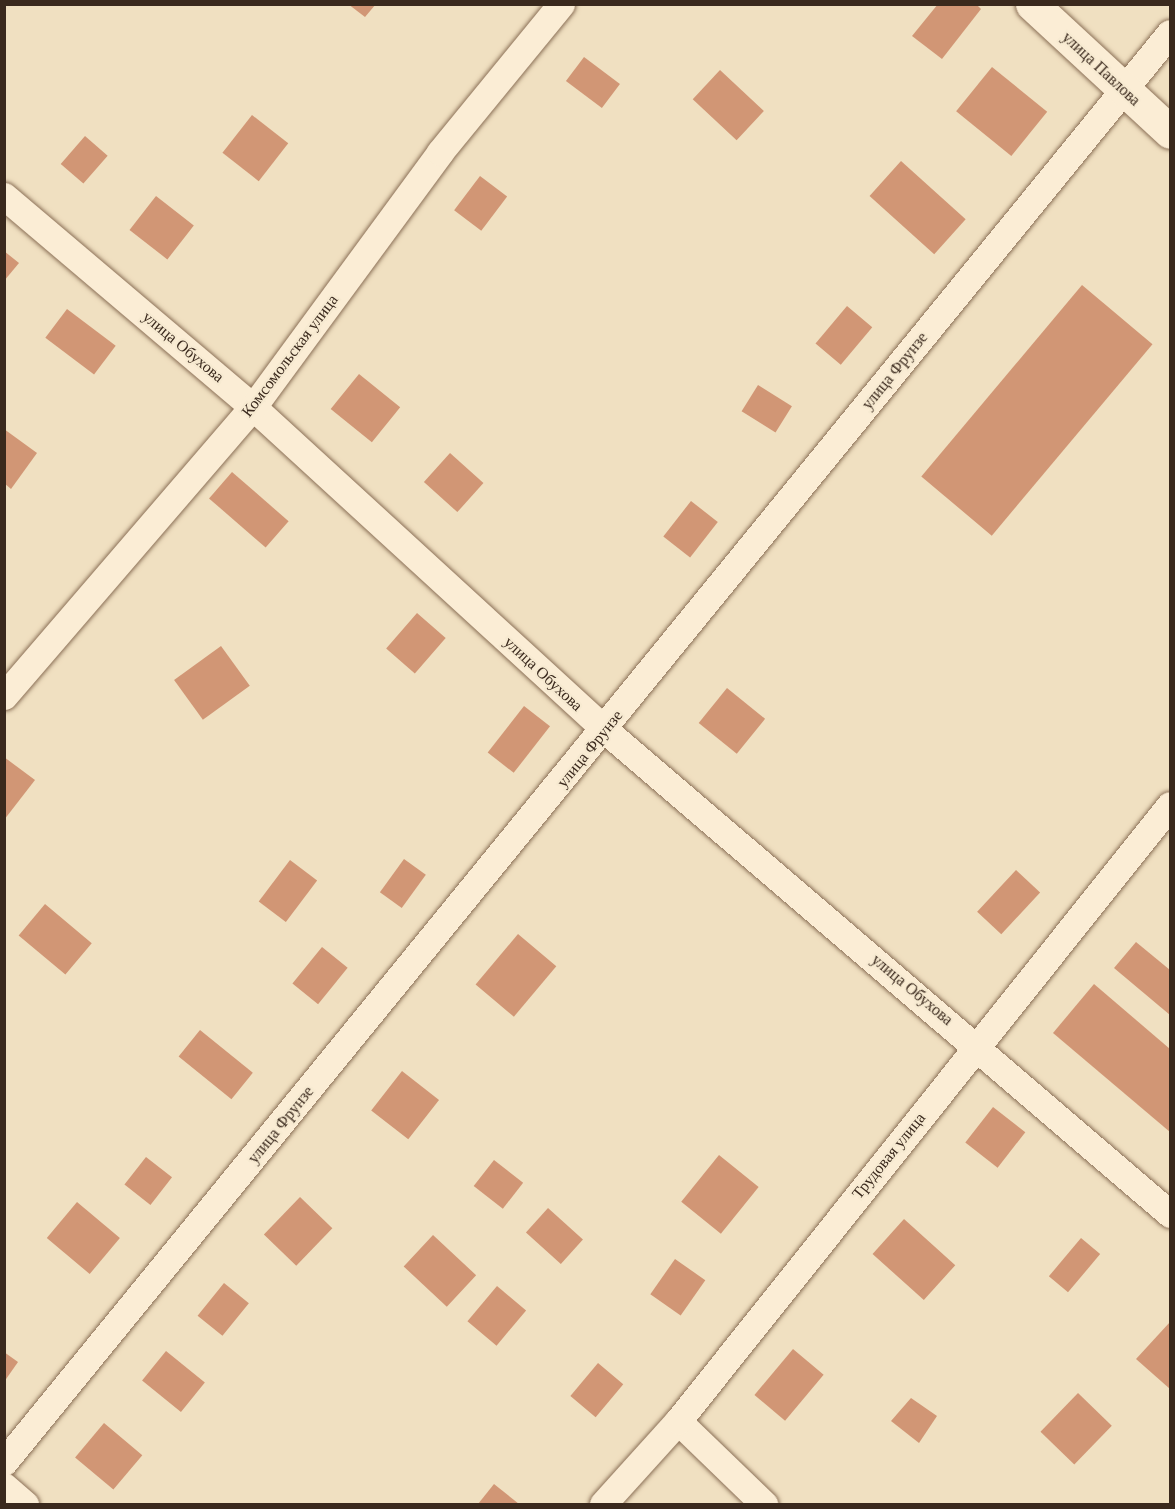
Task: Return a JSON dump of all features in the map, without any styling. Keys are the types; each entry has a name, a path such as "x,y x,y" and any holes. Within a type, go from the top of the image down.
{"street":[{"name":"Комсомольская улица","path":"4,696 253,407 440,152 561,4"},
{"name":"улица Павлова","path":"1032,4 1170,132"},
{"name":"улица Фрунзе","path":"4,1462 605,730 1122,88 1170,33"},
{"name":"улица Обухова","path":"4,196 253,407 605,730 978,1045 1170,1214"},
{"name":"Трудовая улица","path":"603,1504 678,1420 1170,805"},
{"path":"678,1420 764,1504"},
{"path":"4,1486 25,1504"}],"building":[{"path":"348,4 376,4 365,17"},
{"path":"938,4 976,4 981,9 942,59 912,36"},
{"path":"584,57 620,84 602,108 566,81"},
{"path":"992,67 1047,112 1011,156 956,111"},
{"path":"720,70 764,111 737,140 693,99"},
{"path":"252,115 288,143 259,181 222,153"},
{"path":"85,136 108,156 83,184 61,164"},
{"path":"901,161 966,219 934,254 870,196"},
{"path":"480,176 507,196 481,231 454,210"},
{"path":"156,196 194,226 167,259 130,230"},
{"path":"4,251 19,263 4,281"},
{"path":"1082,285 1152,344 992,536 921,477"},
{"path":"847,306 872,327 841,365 816,344"},
{"path":"67,309 116,346 94,374 45,338"},
{"path":"359,374 400,407 372,442 331,409"},
{"path":"758,385 792,406 775,432 742,411"},
{"path":"4,429 37,453 11,489 4,483"},
{"path":"450,453 483,483 457,512 424,482"},
{"path":"232,472 289,521 266,548 209,498"},
{"path":"691,501 718,522 690,557 663,536"},
{"path":"417,613 446,638 415,673 386,648"},
{"path":"221,646 250,686 203,720 174,680"},
{"path":"727,688 765,719 737,754 699,723"},
{"path":"524,706 550,726 514,773 488,752"},
{"path":"4,757 35,780 4,820"},
{"path":"404,859 426,875 402,908 380,892"},
{"path":"290,860 317,880 286,922 259,902"},
{"path":"1016,870 1040,893 1001,934 977,912"},
{"path":"45,904 92,943 65,975 19,935"},
{"path":"518,934 556,966 514,1017 476,985"},
{"path":"1136,942 1170,970 1170,1015 1114,968"},
{"path":"322,947 348,968 318,1004 292,984"},
{"path":"1094,984 1170,1049 1170,1132 1053,1033"},
{"path":"200,1030 253,1073 231,1099 179,1056"},
{"path":"402,1071 439,1100 408,1139 371,1110"},
{"path":"993,1107 1025,1132 998,1168 965,1142"},
{"path":"719,1155 759,1187 721,1234 681,1202"},
{"path":"146,1157 172,1177 150,1205 124,1185"},
{"path":"494,1160 523,1183 503,1209 474,1186"},
{"path":"300,1197 332,1228 296,1266 264,1234"},
{"path":"77,1202 120,1238 90,1274 47,1238"},
{"path":"548,1208 583,1239 561,1264 526,1233"},
{"path":"904,1219 955,1265 924,1300 873,1254"},
{"path":"433,1235 476,1275 447,1307 404,1266"},
{"path":"1081,1238 1100,1254 1068,1292 1049,1276"},
{"path":"675,1259 705,1280 681,1315 650,1294"},
{"path":"224,1283 249,1303 222,1336 198,1316"},
{"path":"497,1286 526,1310 497,1346 467,1321"},
{"path":"1170,1322 1170,1389 1136,1359"},
{"path":"793,1349 824,1375 785,1421 754,1395"},
{"path":"166,1351 205,1382 181,1412 142,1381"},
{"path":"4,1352 18,1362 4,1382"},
{"path":"598,1363 623,1384 596,1417 570,1396"},
{"path":"1078,1393 1112,1426 1074,1464 1040,1432"},
{"path":"911,1398 937,1416 919,1443 891,1421"},
{"path":"104,1423 142,1455 113,1490 75,1457"},
{"path":"494,1484 519,1504 478,1504"}]}
